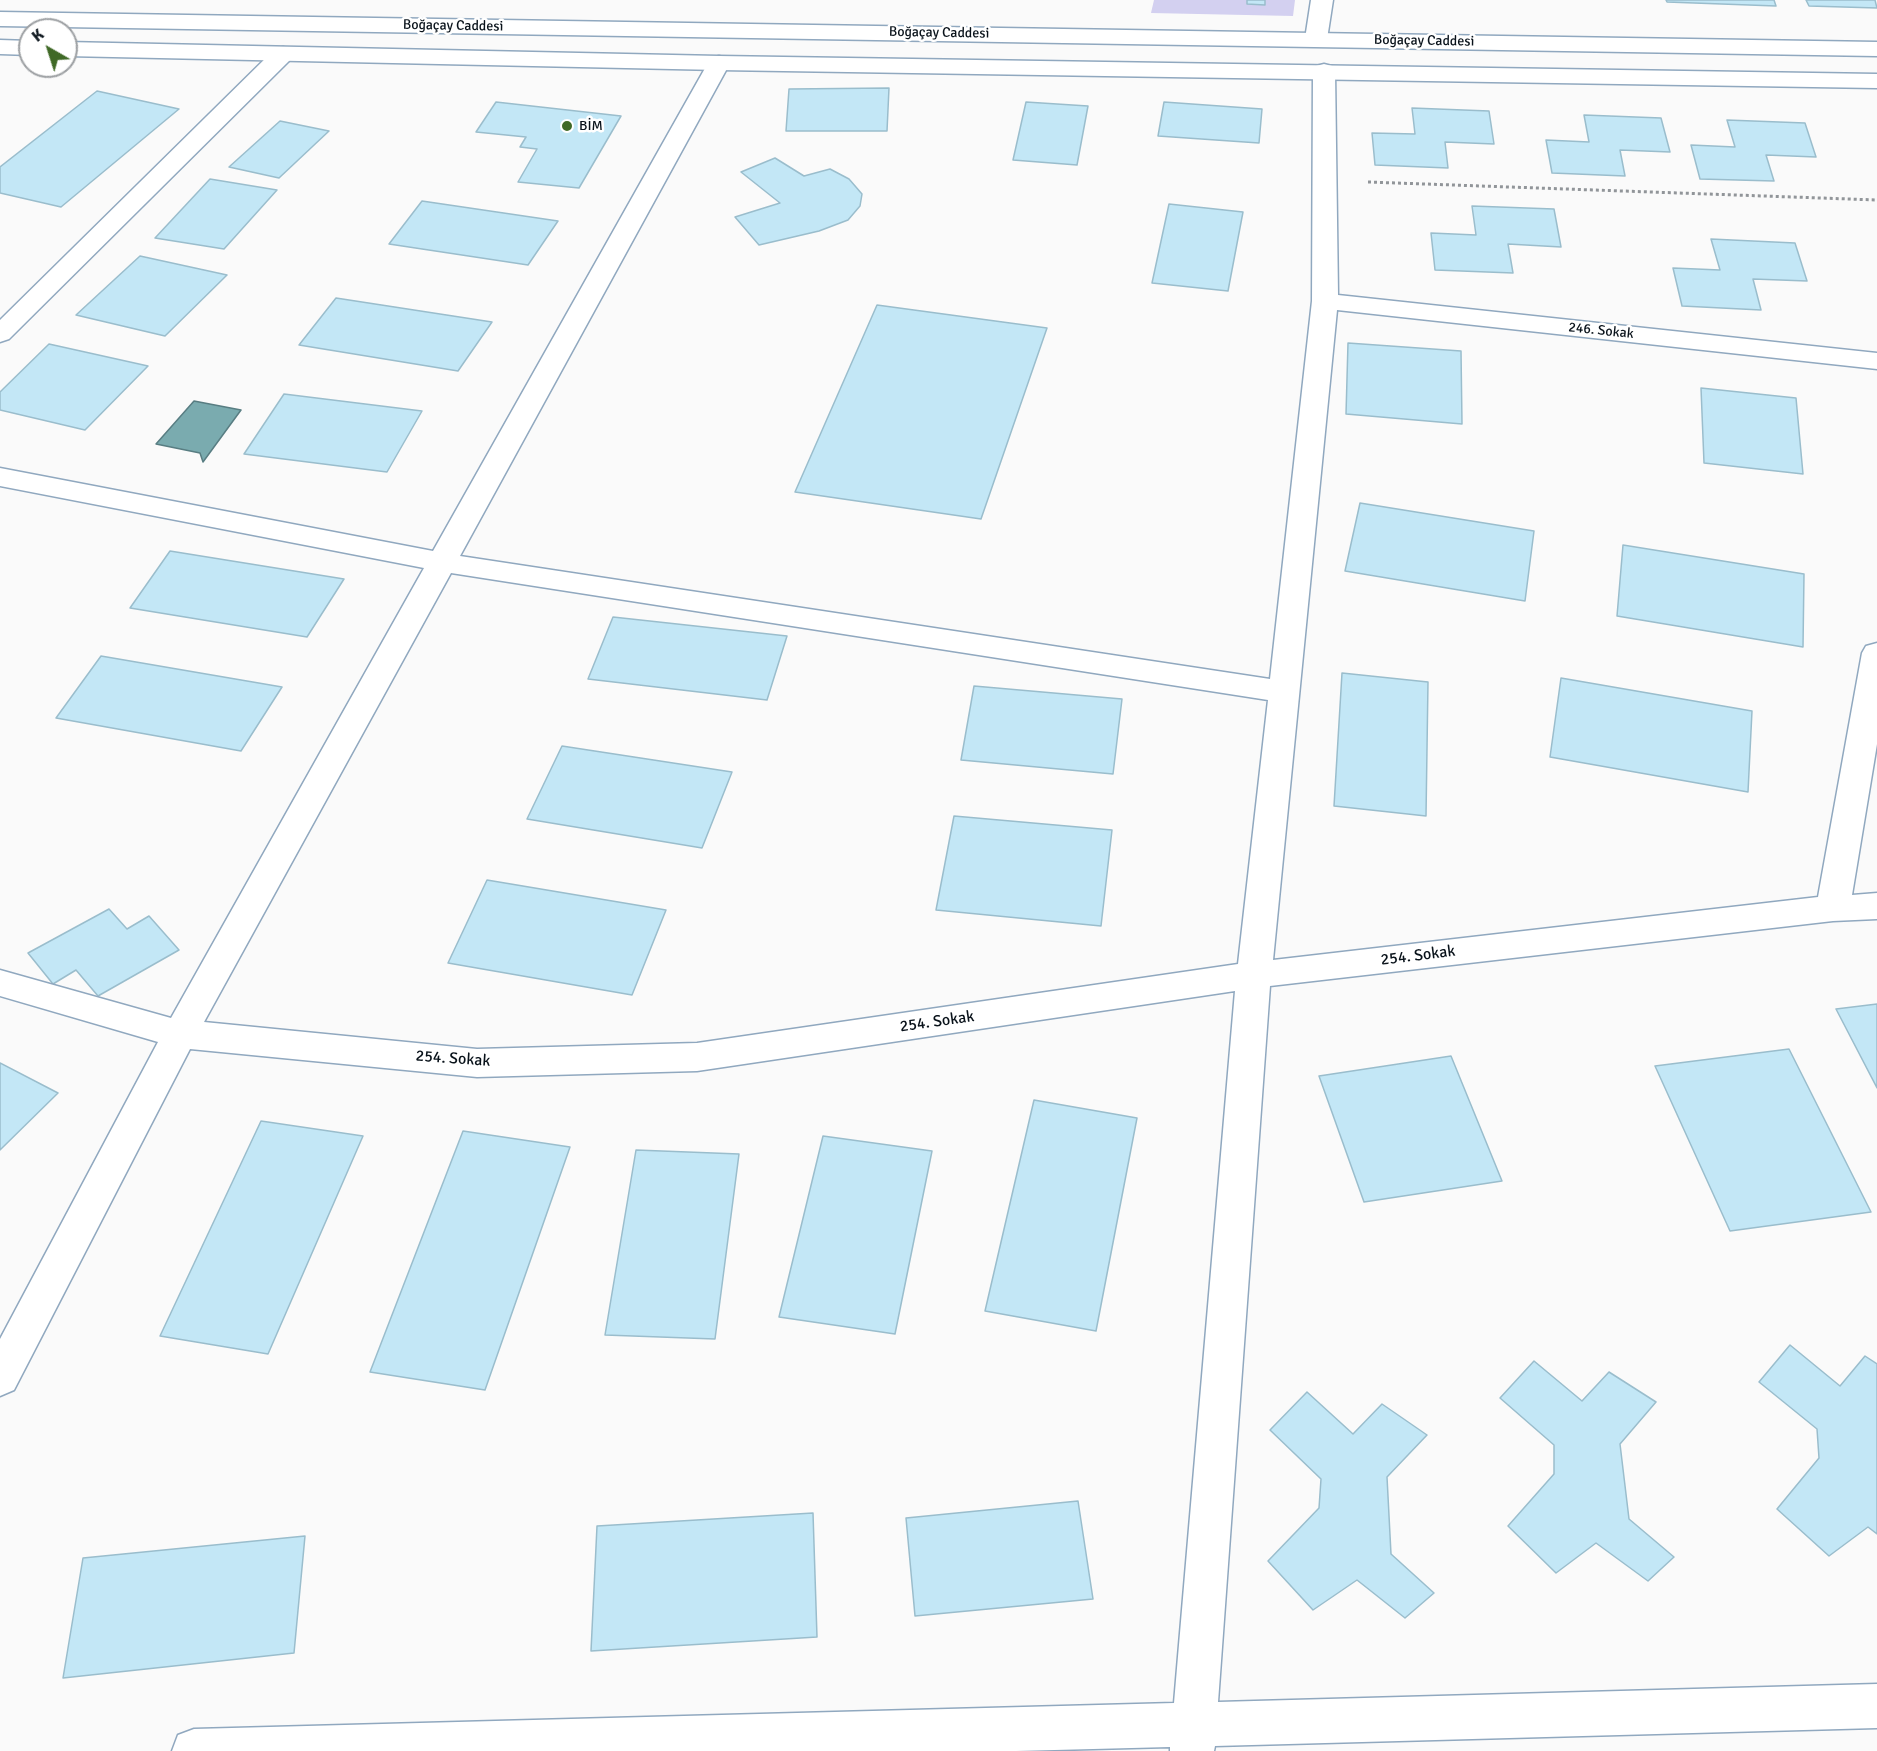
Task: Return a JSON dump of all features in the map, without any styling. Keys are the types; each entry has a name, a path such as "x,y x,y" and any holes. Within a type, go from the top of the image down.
{"street":[{"path":"1316,39 1322,0"},
{"name":"Boğaçay Caddesi","path":"0,19 1877,49"},
{"path":"0,47 18,48"},
{"name":"Boğaçay Caddesi","path":"78,49 719,63 1877,81"},
{"path":"0,334 283,54"},
{"path":"0,1378 180,1034 719,63"},
{"path":"1194,1738 1254,975 1325,301 1324,71"},
{"name":"246. Sokak","path":"1325,301 1877,361"},
{"path":"0,477 441,562 1283,692"},
{"path":"1833,908 1877,653"},
{"name":"254. Sokak","path":"0,983 180,1034 477,1063 697,1057 1254,975 1833,908 1877,906"},
{"path":"194,1751 1194,1738 1877,1706"}],"path":[{"path":"1325,181 1877,200"}],"shaded area":[{"path":"1154,0 1295,0 1293,16 1151,13"}],"water":[{"path":"194,401 241,410 203,462 200,453 156,444"}],"building":[{"path":"1247,0 1265,0 1265,5 1247,4"},
{"path":"1666,0 1774,0 1776,6 1667,2"},
{"path":"1806,0 1875,0 1877,8 1809,6"},
{"path":"889,88 887,131 786,131 789,89"},
{"path":"97,91 179,109 61,207 0,193 0,167"},
{"path":"496,102 621,116 579,188 518,182 537,149 520,147 526,137 476,132"},
{"path":"1026,102 1088,106 1077,165 1013,160"},
{"path":"1164,102 1262,109 1259,143 1158,136"},
{"path":"1412,108 1489,111 1494,144 1445,142 1448,168 1375,165 1372,133 1415,134"},
{"path":"1584,115 1661,118 1670,152 1620,150 1625,176 1552,173 1546,140 1589,142"},
{"path":"1727,120 1805,123 1816,157 1766,155 1774,181 1700,179 1691,145 1735,147"},
{"path":"280,121 329,131 279,178 229,167"},
{"path":"775,158 804,176 830,169 849,179 862,194 860,206 848,220 819,231 759,245 735,217 780,203 741,172"},
{"path":"210,179 277,190 224,249 155,238"},
{"path":"422,201 558,221 528,265 389,244"},
{"path":"1169,204 1243,212 1228,291 1152,283"},
{"path":"1472,206 1554,209 1561,247 1508,244 1513,273 1435,270 1431,233 1476,235"},
{"path":"1711,239 1795,243 1807,281 1753,279 1761,310 1682,306 1673,268 1720,270"},
{"path":"140,256 227,275 165,336 76,315"},
{"path":"336,298 492,322 458,371 299,345"},
{"path":"877,305 1047,328 981,519 795,492"},
{"path":"1348,343 1461,351 1462,424 1346,414"},
{"path":"49,344 148,366 85,430 0,410 0,392"},
{"path":"1701,388 1796,398 1803,474 1704,463"},
{"path":"284,394 422,411 387,472 244,454"},
{"path":"1360,503 1534,531 1525,601 1345,571"},
{"path":"1623,545 1804,574 1803,647 1617,616"},
{"path":"170,551 344,579 307,637 130,608"},
{"path":"613,617 787,636 767,700 588,679"},
{"path":"101,656 282,687 241,751 56,718"},
{"path":"1342,673 1428,682 1426,816 1334,806"},
{"path":"1561,678 1752,711 1748,792 1550,757"},
{"path":"974,686 1122,699 1113,774 961,760"},
{"path":"562,746 732,772 702,848 527,819"},
{"path":"954,816 1112,830 1101,926 936,910"},
{"path":"487,880 666,910 632,995 448,963"},
{"path":"109,909 127,929 149,916 179,950 98,996 76,970 53,984 28,953"},
{"path":"1877,1004 1877,1088 1836,1009"},
{"path":"1789,1049 1871,1212 1730,1231 1655,1066"},
{"path":"1451,1056 1502,1181 1364,1202 1319,1076"},
{"path":"0,1063 58,1093 0,1150"},
{"path":"1034,1100 1137,1118 1096,1331 985,1311"},
{"path":"261,1121 363,1136 268,1354 160,1336"},
{"path":"463,1131 570,1147 485,1390 370,1372"},
{"path":"823,1136 932,1151 895,1334 779,1317"},
{"path":"636,1150 739,1154 715,1339 605,1335"},
{"path":"1790,1345 1840,1386 1865,1356 1877,1364 1877,1534 1868,1527 1829,1556 1777,1509 1819,1458 1817,1429 1759,1382"},
{"path":"1534,1361 1582,1401 1609,1372 1656,1402 1620,1444 1629,1519 1674,1557 1648,1581 1596,1543 1556,1573 1508,1526 1554,1474 1554,1445 1500,1398"},
{"path":"1307,1392 1353,1434 1382,1404 1427,1435 1387,1477 1391,1554 1434,1593 1405,1618 1357,1580 1313,1610 1268,1561 1319,1508 1321,1479 1270,1430"},
{"path":"1078,1501 1093,1599 915,1616 906,1518"},
{"path":"813,1513 817,1637 591,1651 597,1526"},
{"path":"305,1536 294,1653 63,1678 83,1558"}],"place":[{"name":"BİM","path":"567,126"}]}
